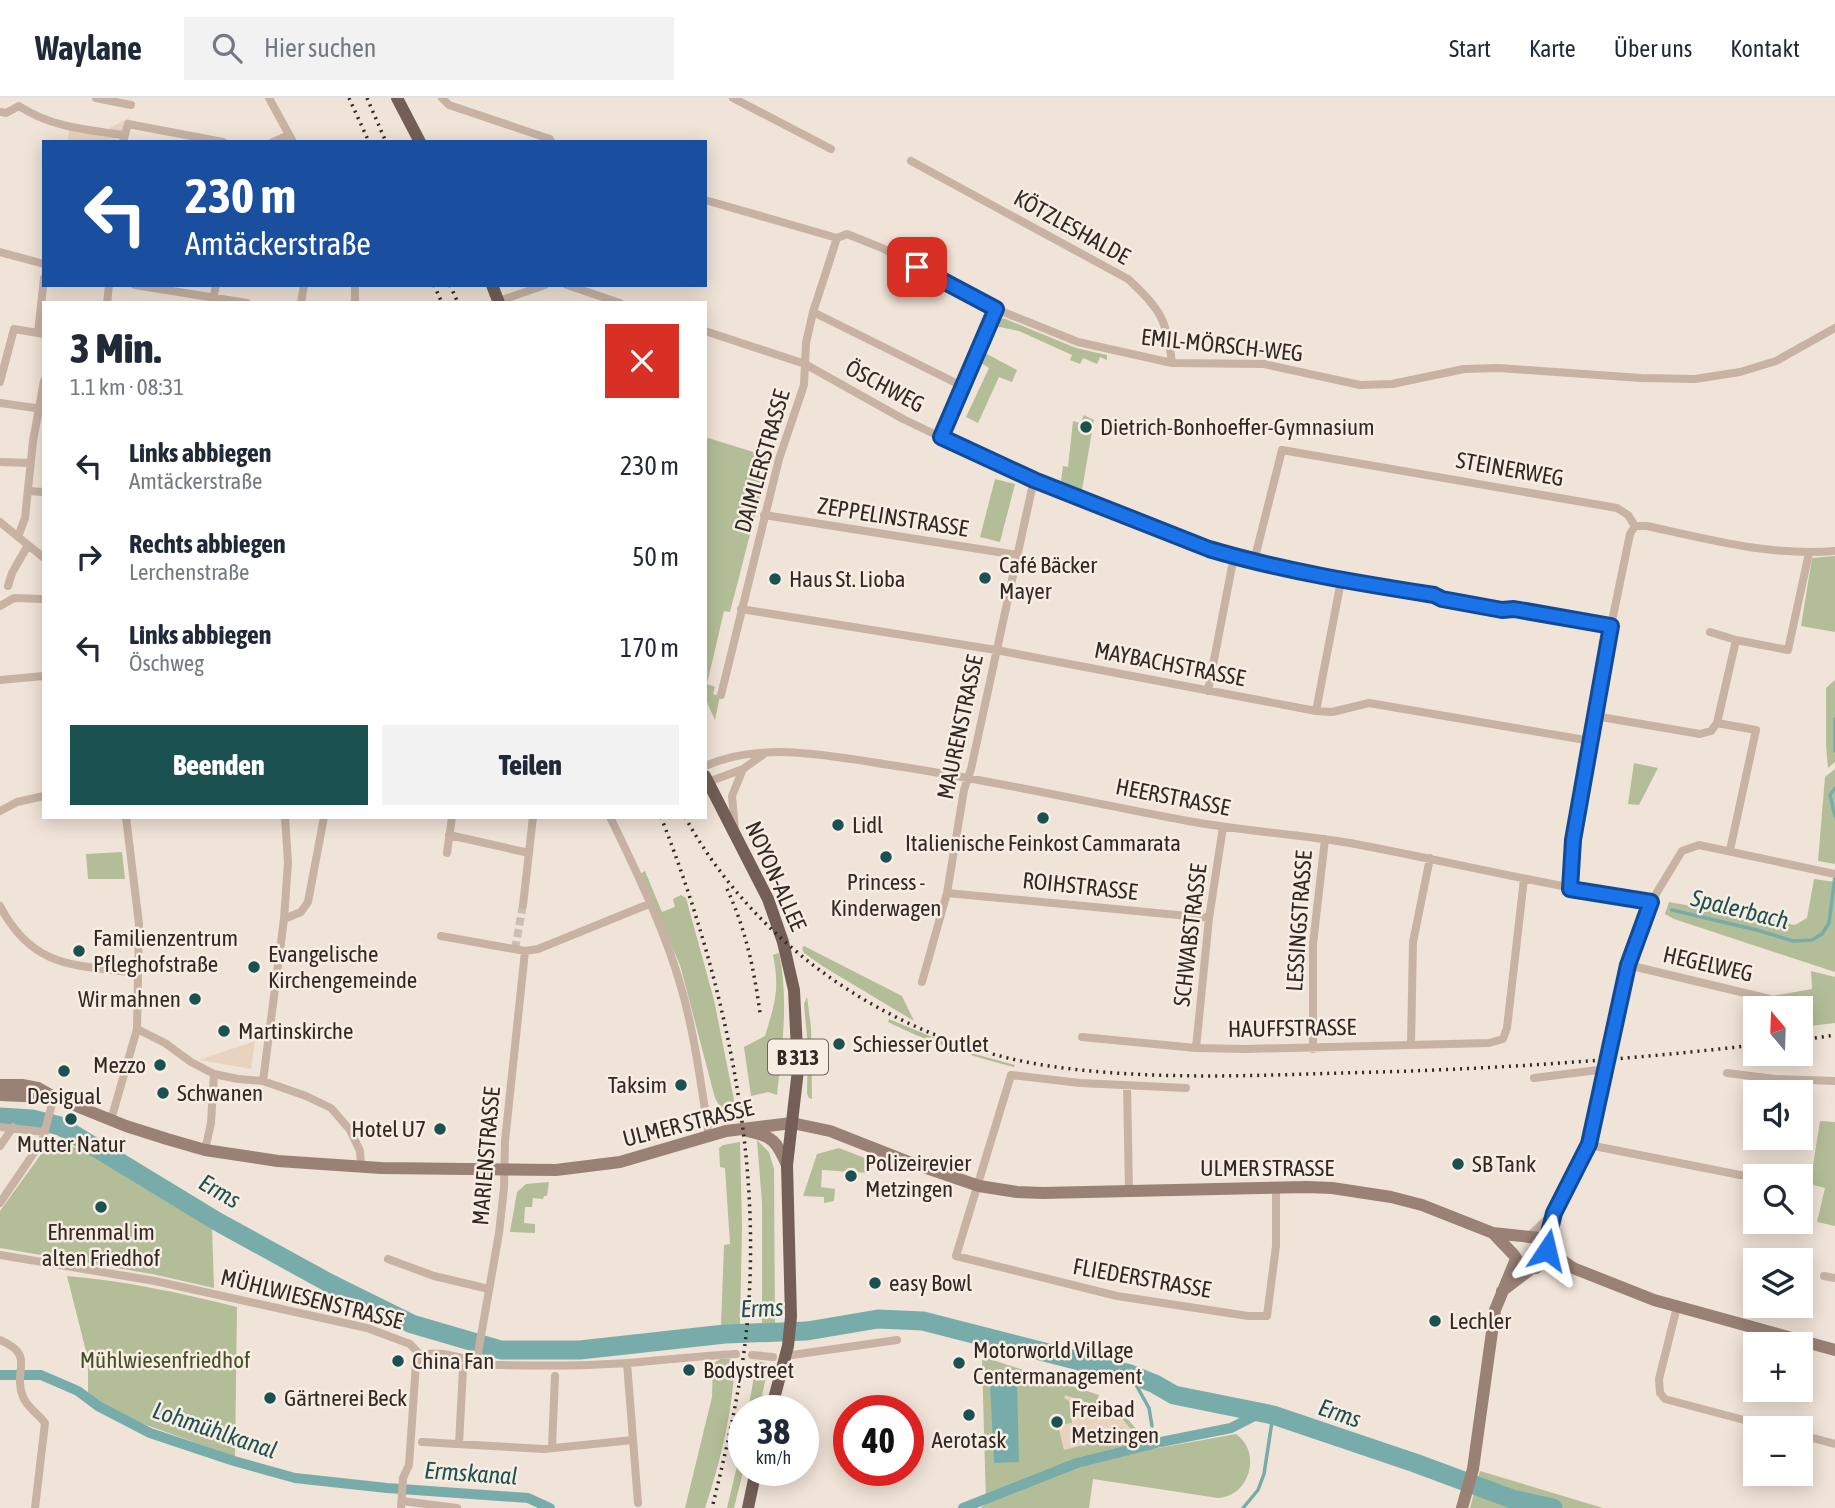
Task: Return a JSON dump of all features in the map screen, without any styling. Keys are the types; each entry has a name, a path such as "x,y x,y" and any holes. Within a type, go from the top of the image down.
{"main road":[{"path":"397,98 419,140"},
{"name":"NOYON-ALLEE","path":"707,779 768,899 783,942 794,990 798,1070 792,1124"},
{"name":"B 313","path":"774,1395 791,1317 788,1165 792,1124"},
{"path":"748,1508 753,1486"}],"street":[{"path":"96,98 131,105"},
{"path":"270,98 291,138"},
{"path":"442,98 449,105 550,140"},
{"path":"733,98 831,149"},
{"path":"0,112 6,113 20,102 33,118 124,139 128,124 214,140"},
{"name":"KÖTZLESHALDE","path":"911,161 1128,279 1150,299 1161,315 1169,335 1172,363"},
{"name":"EMIL-MÖRSCH-WEG","path":"707,201 837,237 847,234 882,248 996,309 1078,342 1172,363 1264,364 1360,385 1392,384 1464,369 1499,368 1695,379 1740,372 1776,361 1835,327"},
{"name":"DAIMLERSTRASSE","path":"721,695 764,515 779,459 804,385 806,343 813,312 837,237"},
{"path":"0,252 42,263"},
{"path":"145,287 213,300"},
{"path":"502,301 540,287"},
{"path":"573,287 615,301"},
{"path":"941,437 996,309"},
{"path":"813,312 964,387"},
{"path":"0,382 14,329 41,333 42,315"},
{"name":"ÖSCHWEG","path":"707,332 805,364 903,419 1034,480 1198,545 1341,581 1434,595 1442,599 1502,610 1514,609 1611,626"},
{"path":"0,403 41,409 33,442 25,518 18,537"},
{"path":"33,442 42,443"},
{"name":"STEINERWEG","path":"1254,561 1282,450 1617,508 1629,516 1635,526 1647,526 1763,551 1835,551"},
{"path":"0,462 30,463"},
{"name":"MAURENSTRASSE","path":"922,982 947,892 968,777 1034,480"},
{"path":"28,491 42,492"},
{"name":"ZEPPELINSTRASSE","path":"764,515 1017,555"},
{"path":"0,522 42,556"},
{"path":"1570,889 1573,840 1611,626 1630,534 1635,526"},
{"path":"14,598 4,585 28,545"},
{"path":"1710,632 1735,640 1788,650 1810,553"},
{"path":"1208,691 1234,556"},
{"path":"1315,711 1341,581"},
{"path":"0,606 14,598 42,599"},
{"name":"MAYBACHSTRASSE","path":"741,609 996,650 1315,711 1332,712 1368,704 1591,741"},
{"path":"1595,716 1700,734 1711,731 1717,723 1735,640"},
{"path":"0,680 42,676"},
{"path":"1717,723 1756,730 1730,850"},
{"path":"707,779 743,769 767,752"},
{"name":"HEERSTRASSE","path":"707,765 743,754 767,752 823,755 968,777 1223,827 1325,839 1430,858 1570,889 1651,902"},
{"path":"735,835 732,796 743,769"},
{"path":"0,811 17,802 42,796"},
{"path":"111,1120 137,1029 139,924 126,819"},
{"path":"263,1081 284,919 288,863 285,819"},
{"path":"284,919 301,912 308,902 324,819"},
{"path":"447,853 452,819"},
{"path":"523,905 533,819"},
{"path":"611,819 649,904 682,989 696,1052 709,1136"},
{"name":"SCHWABSTRASSE","path":"1196,1048 1209,918 1223,827"},
{"path":"449,835 529,853"},
{"name":"LESSINGSTRASSE","path":"1313,1049 1313,944 1325,839"},
{"path":"1502,1291 1546,1259 1554,1213 1589,1144 1628,965 1651,902 1682,850 1699,845 1832,874"},
{"path":"1411,1045 1413,942 1430,858"},
{"name":"HAUFFSTRASSE","path":"1082,1037 1196,1048 1313,1049 1489,1043 1503,1039 1507,1028 1524,879"},
{"name":"ROIHSTRASSE","path":"947,892 1209,918"},
{"path":"441,936 525,951 553,945 649,904"},
{"path":"0,906 9,925 22,940 45,957 90,967 138,973"},
{"name":"MARIENSTRASSE","path":"459,1444 463,1369 474,1356 482,1338 502,1210 505,1141 525,951"},
{"name":"HEGELWEG","path":"1628,965 1757,996"},
{"path":"137,1029 214,1074 239,1080 263,1081 331,1108 350,1130 360,1151 361,1167"},
{"path":"1534,1078 1605,1069"},
{"path":"1727,1073 1775,1079 1835,1081"},
{"path":"205,1150 211,1123 214,1074"},
{"path":"979,1186 1011,1075 1127,1086 1186,1088"},
{"name":"ULMER STRASSE","path":"0,1085 38,1088 54,1097 154,1136 205,1150 278,1161 361,1167 556,1170 608,1164 737,1129 792,1124 830,1131 979,1186 1025,1193 1276,1186 1332,1188 1391,1197 1432,1209 1493,1233 1539,1238 1573,1268"},
{"path":"1127,1086 1129,1191"},
{"name":"ULMER STRASSE","path":"0,1095 54,1097"},
{"path":"0,1203 37,1150 45,1132 54,1097"},
{"path":"0,1127 45,1132"},
{"path":"0,1146 13,1127"},
{"path":"737,1129 771,1138 788,1165"},
{"path":"1589,1144 1743,1175"},
{"name":"FLIEDERSTRASSE","path":"979,1186 956,1256 1117,1296 1248,1316 1267,1316 1276,1246 1276,1186"},
{"path":"1463,1505 1473,1469 1495,1310 1515,1257 1516,1245 1554,1213"},
{"name":"ULMER STRASSE","path":"1493,1233 1522,1267 1536,1268"},
{"name":"MÜHLWIESENSTRASSE","path":"0,1255 155,1281 367,1328 410,1344 421,1356 474,1356 491,1365 551,1366 736,1354"},
{"path":"388,1259 453,1282 489,1289"},
{"path":"1536,1268 1573,1268 1654,1300 1835,1350"},
{"path":"1824,1276 1835,1278"},
{"path":"1677,1307 1659,1378 1660,1393 1665,1399 1743,1420"},
{"path":"0,1340 14,1346 20,1353 22,1393 26,1403 45,1423 35,1508"},
{"path":"752,1355 897,1340"},
{"path":"421,1356 415,1370 409,1465 402,1498 457,1508"},
{"path":"627,1363 638,1503"},
{"path":"552,1448 555,1376"},
{"path":"1813,1438 1835,1444"},
{"path":"422,1442 552,1448 633,1440"}],"green space":[{"path":"1003,318 1076,348 1107,355 1107,360 1100,357 1097,364 1083,358 1080,364 1070,360 1072,355 1019,331 995,326"},
{"path":"985,353 1017,370 1012,382 999,377 978,423 966,417 989,368 981,363"},
{"path":"1084,415 1094,420 1082,490 1061,481 1063,466 1068,467 1073,421 1080,423"},
{"path":"707,439 770,457 730,612 724,611 707,684"},
{"path":"995,479 1015,484 1000,542 980,537"},
{"path":"1835,556 1835,632 1801,626 1812,558"},
{"path":"1835,680 1835,762 1828,768 1826,688"},
{"path":"707,684 715,687 713,694 720,696 715,720 707,702"},
{"path":"1634,763 1658,768 1639,805 1628,804"},
{"path":"1835,769 1835,864 1818,861 1825,777"},
{"path":"122,852 125,879 88,879 86,854"},
{"path":"645,871 662,912 675,907 673,899 681,895 686,898 714,1000 737,1115 724,1110 715,1098 680,965 640,874"},
{"path":"1814,879 1835,882 1835,972 1665,914 1669,902 1795,925 1807,918"},
{"path":"804,946 902,996 914,1021 824,967 804,953"},
{"path":"779,953 784,1006 777,1095 768,1092 751,1096 744,1047 765,1036 775,996 773,955"},
{"path":"1811,971 1835,977 1835,1023 1813,1026 1813,996 1772,996 1812,989"},
{"path":"807,997 811,1027 812,1099 807,1094 808,1047 804,1004"},
{"path":"889,1019 971,1053 1015,1065 1014,1067 998,1063 950,1048 888,1022"},
{"path":"1820,1121 1835,1122 1835,1226 1817,1222 1825,1188 1813,1185 1813,1165"},
{"path":"757,1140 769,1152 774,1169 775,1323 762,1323 762,1203"},
{"path":"740,1142 740,1324 721,1325 724,1245 730,1244 725,1168 720,1167 719,1148"},
{"name":"Mühlwiesenfriedhof","path":"59,1144 91,1154 212,1227 214,1288 152,1274 0,1248 0,1211 44,1150"},
{"path":"839,1148 875,1162 869,1173 822,1170 821,1187 835,1189 834,1201 824,1203 824,1197 803,1196 817,1154"},
{"path":"549,1182 547,1196 543,1199 533,1198 532,1207 525,1207 524,1223 535,1224 535,1233 510,1232 517,1192 526,1184"},
{"name":"Mühlwiesenfriedhof","path":"67,1276 153,1288 237,1307 235,1457 124,1417 88,1396 88,1359"},
{"name":"Freibad Metzingen","path":"987,1358 1099,1395 1097,1401 1121,1411 1153,1449 1236,1434 1249,1451 1249,1472 1245,1482 1238,1490 1218,1498 1093,1479 1089,1508 980,1508 986,1504 982,1360"},
{"path":"720,1359 735,1359 732,1395 728,1395 728,1421 705,1508 685,1508 712,1397 713,1364"},
{"path":"754,1360 767,1364 768,1367 762,1395 751,1395 756,1366"},
{"path":"1480,1471 1603,1508 1470,1508"},
{"path":"732,1486 740,1486 734,1508 727,1508"}],"shaded area":[{"path":"129,118 123,140 118,137 116,140 67,140 70,127 102,132"},
{"path":"255,1041 251,1069 199,1060"},
{"path":"1065,1395 1095,1405 1097,1401 1101,1402 1099,1410 1120,1416 1138,1438 1134,1442 1122,1427 1110,1438 1064,1450 1058,1425 1072,1423 1069,1401 1064,1398"}],"water":[{"path":"1017,1382 1019,1462 994,1463 990,1383"}],"waterway":[{"name":"Spalerbach","path":"1835,719 1835,751"},
{"name":"Spalerbach","path":"1835,788 1830,795 1835,816"},
{"name":"Spalerbach","path":"1672,910 1793,941 1812,940 1822,934 1829,923 1835,876"},
{"name":"Erms","path":"0,1117 32,1119 60,1126 218,1222 329,1283 412,1324 501,1350 580,1350 725,1334 807,1331 878,1319 923,1321 1130,1374 1174,1395 1273,1415 1512,1499 1553,1508"},
{"path":"1130,1374 1149,1408 1152,1426"},
{"name":"Lohmühlkanal","path":"0,1375 41,1375 78,1391 98,1406 150,1433 295,1478 528,1498 550,1508"},
{"name":"Ermskanal","path":"963,1508 1077,1463 1231,1428 1260,1413"},
{"path":"1243,1508 1258,1490 1264,1474 1273,1415"}],"tunnel":[{"path":"515,949 523,905"}],"railway":[{"path":"349,98 368,140"},
{"path":"367,98 385,140"},
{"path":"435,287 441,301"},
{"path":"451,287 457,301"},
{"path":"662,819 701,933 717,993 731,1054 748,1176 751,1238 747,1326 735,1405 712,1508"},
{"path":"686,819 716,865 752,909 793,949 838,983 887,1012 939,1036 993,1054 1049,1066 1085,1070 1231,1076 1497,1067 1743,1046"},
{"path":"727,889 748,950 760,1013"},
{"path":"1813,1038 1835,1035"}],"place":[{"name":"Dietrich-Bonhoeffer-Gymnasium","path":"1086,427"},
{"name":"Café Bäcker Mayer","path":"985,578"},
{"name":"Haus St. Lioba","path":"775,579"},
{"name":"Italienische Feinkost Cammarata","path":"1043,818"},
{"name":"Lidl","path":"838,825"},
{"name":"Princess - Kinderwagen","path":"886,857"},
{"name":"Familienzentrum Pfleghofstraße","path":"79,951"},
{"name":"Evangelische Kirchengemeinde","path":"254,967"},
{"name":"Wir mahnen","path":"195,999"},
{"name":"Martinskirche","path":"224,1031"},
{"name":"Schiesser Outlet","path":"839,1044"},
{"name":"Mezzo","path":"160,1065"},
{"name":"Desigual","path":"64,1071"},
{"name":"Taksim","path":"681,1085"},
{"name":"Schwanen","path":"163,1093"},
{"name":"Mutter Natur","path":"71,1119"},
{"name":"Hotel U7","path":"440,1129"},
{"name":"SB Tank","path":"1458,1164"},
{"name":"Polizeirevier Metzingen","path":"851,1176"},
{"name":"Ehrenmal im alten Friedhof","path":"101,1207"},
{"name":"easy Bowl","path":"875,1283"},
{"name":"Lechler","path":"1435,1321"},
{"name":"China Fan","path":"398,1361"},
{"name":"Motorworld Village Centermanagement","path":"959,1363"},
{"name":"Bodystreet","path":"689,1370"},
{"name":"Gärtnerei Beck","path":"270,1398"},
{"name":"Aerotask","path":"969,1415"},
{"name":"Freibad Metzingen","path":"1057,1422"}],"route":[{"path":"917,267 996,309 941,437 1034,480 1209,549 1341,581 1434,595 1442,599 1502,610 1514,609 1611,626 1573,840 1570,889 1651,902 1628,965 1589,1144 1554,1213 1547,1250"}]}
